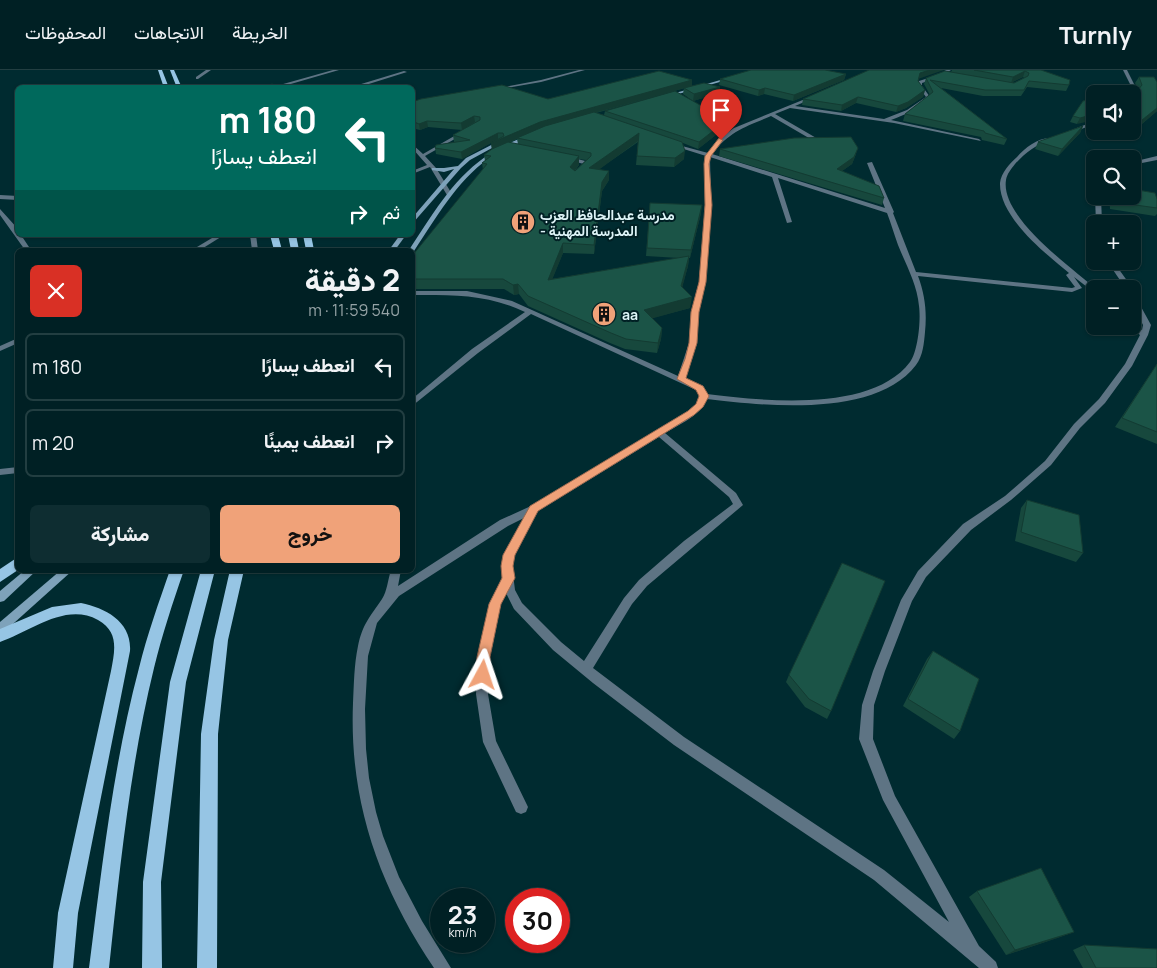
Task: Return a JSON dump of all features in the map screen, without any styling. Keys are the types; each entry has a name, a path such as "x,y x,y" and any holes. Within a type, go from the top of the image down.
{"main road":[{"path":"160,70 166,85"},
{"path":"172,70 179,85"},
{"path":"744,70 658,96 676,94 759,70"},
{"path":"415,219 459,167 481,151 528,131"},
{"path":"413,248 463,176 478,163 506,147 534,135"},
{"path":"432,167 450,169 459,167"},
{"path":"421,212 437,213"},
{"path":"393,248 402,237"},
{"path":"0,577 15,564"},
{"path":"0,598 29,573"},
{"path":"0,629 65,573"},
{"path":"99,968 116,825 143,676 176,573"},
{"path":"152,968 152,882 178,682 207,573"},
{"path":"207,968 209,743 212,708 226,613 236,573"},
{"path":"0,636 36,618 61,610 86,610 103,615 114,624 122,640 120,671 68,913 63,968"}],"street":[{"path":"197,78 209,70"},
{"path":"281,85 337,70"},
{"path":"469,70 492,70"},
{"path":"486,90 541,81 583,70"},
{"path":"1125,70 1132,85"},
{"path":"883,120 892,119 924,102 928,97 920,86 920,82 945,71 953,75"},
{"path":"360,85 405,72"},
{"path":"676,94 682,98"},
{"path":"681,379 693,343 695,312 702,282 708,205 706,164 708,156 721,140 741,127 820,94"},
{"path":"791,106 883,120 979,140"},
{"path":"771,114 816,140"},
{"path":"734,124 741,127"},
{"path":"1064,133 1086,125"},
{"path":"422,156 470,130"},
{"path":"1055,136 1033,146 1008,168 1003,184 1005,197 1016,218 1039,244 1086,283"},
{"path":"663,140 708,156 891,212"},
{"path":"506,147 516,149"},
{"path":"415,148 432,167 449,194"},
{"path":"563,158 587,162 575,176"},
{"path":"1141,162 1157,158"},
{"path":"415,293 467,293 510,302 681,379 699,388 704,396 738,401 823,401 850,398 890,386 914,363 920,349 922,309 914,274 870,163"},
{"path":"415,172 432,167"},
{"path":"774,175 788,222"},
{"path":"0,197 15,198"},
{"path":"0,211 15,230"},
{"path":"20,237 27,248"},
{"path":"199,248 218,237"},
{"path":"914,274 1072,290 1079,288 1062,269 1060,261"},
{"path":"415,401 475,351 530,312"},
{"path":"975,953 890,800 866,739 868,705 879,671 907,600 922,574 967,527 1008,498 1048,463 1077,426 1102,401 1129,364 1144,336 1146,325 1141,314"},
{"path":"1141,333 1144,336"},
{"path":"0,350 15,342"},
{"path":"443,968 423,939 392,876 377,836 364,788 359,735 360,682 370,625 395,593 504,523 534,508 691,413 700,405 704,396"},
{"path":"586,669 628,601 643,583 688,544 738,505 733,495 659,432"},
{"path":"0,472 15,470"},
{"path":"534,508 509,555 507,566 510,590 518,606 557,646 679,741 879,875 975,953 990,968"},
{"path":"389,600 395,573"},
{"path":"508,578 495,604 484,657 482,694 490,742 522,807"}],"building":[{"path":"751,70 825,70 846,74 794,95 765,88 759,90 720,79"},
{"path":"869,70 930,70 920,73 918,81 925,90 908,102 898,106 858,97 842,105 803,99"},
{"path":"974,70 1041,70 1070,80 1069,85 1029,81 1024,90 985,90 930,80 1007,139 985,133 984,131 905,114 933,92 926,78 945,71 1014,83 1028,76 1029,73 1025,71 1013,77"},
{"path":"659,71 692,80 540,122 491,143 504,136 503,133 498,133 461,152 435,148 436,145 470,140 453,135 480,120 480,117 474,116 461,123 427,121 419,124 415,122 415,101 421,99 502,85 548,99"},
{"path":"1139,77 1154,77 1157,82 1157,108 1141,121 1141,86"},
{"path":"704,83 720,87 694,94 684,88"},
{"path":"675,91 727,120 699,142 605,111"},
{"path":"1086,100 1086,116 1080,118 1073,116 1083,101"},
{"path":"594,112 682,142 685,151 675,158 637,156 639,133 589,168 609,171 602,182 594,245 563,243 548,280 689,256 681,286 692,297 644,310 662,328 658,343 626,339 611,333 528,296 518,284 513,285 503,279 415,279 415,252 487,164 482,163 491,156 484,155 492,149 508,142 579,156 570,167 575,171 591,156 591,153 517,138 545,126"},
{"path":"1083,126 1062,149 1038,142 1040,141"},
{"path":"851,137 858,148 854,157 837,169 879,186 884,198 720,149 794,138"},
{"path":"1141,191 1155,193 1157,208 1136,205 1141,205"},
{"path":"650,203 702,205 691,250 647,248"},
{"path":"1157,364 1157,432 1122,418"},
{"path":"1027,500 1079,515 1083,553 1021,532"},
{"path":"842,563 885,581 831,711 809,699 789,675"},
{"path":"933,651 979,679 960,731 908,699"},
{"path":"1041,868 1074,932 1015,950 977,891"},
{"path":"1084,945 1157,949 1157,968 1096,968"}],"place":[{"name":"مدرسة عبدالحافظ العزب - المدرسة المهنية","path":"523,222"},
{"name":"aa","path":"604,314"}],"route":[{"path":"483,675 484,657 495,604 508,578 507,566 509,555 534,508 691,413 700,405 704,396 699,388 681,379 693,343 695,312 702,282 708,205 706,164 708,156 721,140"}]}
